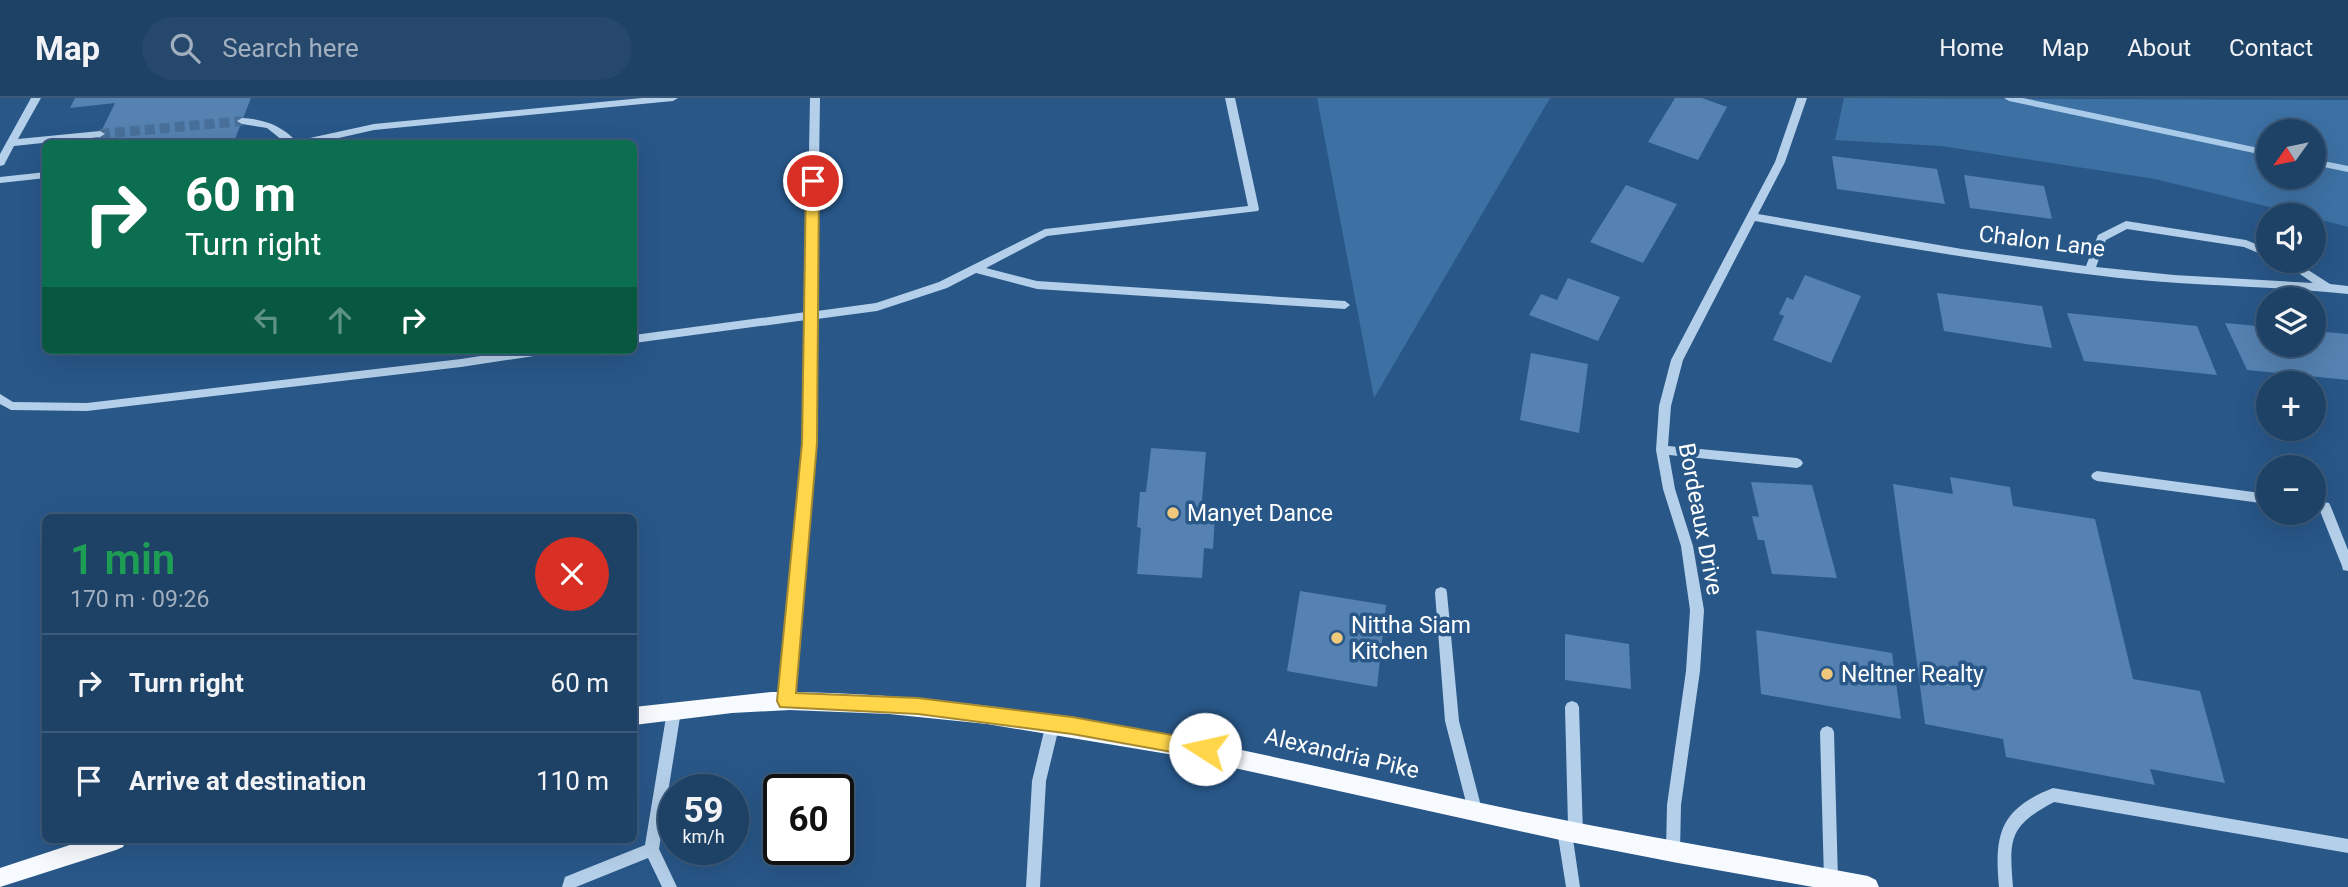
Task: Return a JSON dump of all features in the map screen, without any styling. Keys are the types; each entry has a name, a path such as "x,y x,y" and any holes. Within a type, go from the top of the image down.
{"main road":[{"name":"Alexandria Pike","path":"637,716 786,701 918,706 1053,723 1205,749 1570,832 1823,881 1868,887"},
{"path":"0,878 107,843"}],"street":[{"path":"0,163 36,98"},
{"path":"786,701 809,443 815,98"},
{"path":"637,339 810,318 877,307 941,286 1045,233 1254,209 1230,98"},
{"name":"Bordeaux Drive","path":"1673,851 1674,805 1693,671 1697,610 1686,546 1669,489 1662,450 1665,406 1677,360 1780,162 1802,98"},
{"path":"242,121 261,122 282,130 291,140"},
{"path":"11,143 100,134"},
{"path":"0,180 42,175"},
{"name":"Chalon Lane","path":"1752,217 1916,246 2090,269 2172,279 2348,290"},
{"path":"2090,269 2102,238 2126,225 2246,244 2256,248"},
{"path":"976,269 1037,285 1345,305"},
{"path":"2305,273 2328,288"},
{"path":"0,398 11,407 88,407 449,365 521,354"},
{"path":"2096,476 2256,497"},
{"path":"2326,510 2348,566"},
{"path":"1441,593 1452,721 1475,810"},
{"path":"1572,707 1570,832 1573,887"},
{"path":"1033,887 1039,781 1053,723"},
{"path":"1823,881 1827,732"},
{"path":"2006,887 2003,855 2008,829 2020,812 2053,795 2348,846"},
{"path":"569,887 570,882 652,849"}],"lane":[{"path":"313,140 374,127 673,98"},
{"path":"1662,450 1797,463"},
{"path":"670,887 652,849 674,711"}],"shaded area":[{"path":"1317,98 1550,98 1374,398"},
{"path":"1844,98 2348,100 2348,227 2326,221 2326,203 2256,204 2155,179 1941,146 1835,140"}],"building":[{"path":"75,98 251,98 235,140 97,140 115,103 70,108"},
{"path":"1675,98 1702,98 1727,107 1698,160 1648,142"},
{"path":"1832,156 1937,169 1945,204 1837,189"},
{"path":"1964,175 2044,186 2052,219 1970,208"},
{"path":"1626,185 1677,204 1643,263 1590,242"},
{"path":"1805,275 1861,296 1831,363 1773,340 1784,316 1779,314 1787,297 1793,300"},
{"path":"1568,278 1620,297 1598,341 1529,315 1541,294 1557,300"},
{"path":"1937,293 2042,306 2052,348 1944,331"},
{"path":"2067,313 2197,326 2217,375 2084,361"},
{"path":"2225,323 2256,326 2256,357 2326,357 2326,332 2348,334 2348,380 2326,378 2326,371 2247,370"},
{"path":"1531,353 1588,364 1579,433 1520,420"},
{"name":"Manyet Dance","path":"1151,448 1206,452 1201,513 1215,513 1213,549 1204,548 1202,578 1137,574 1141,528 1137,527 1140,492 1146,492"},
{"path":"1950,477 2010,487 2013,506 2095,519 2133,679 2200,691 2225,783 2150,769 2155,785 2006,757 2003,739 1925,724 1893,484 1953,494"},
{"path":"1751,482 1812,485 1837,578 1772,574 1764,540 1758,540 1752,516 1759,517"},
{"name":"Nittha Siam Kitchen","path":"1300,591 1386,605 1377,687 1287,671"},
{"name":"Neltner Realty","path":"1756,630 1892,653 1901,719 1761,694"},
{"path":"1565,634 1629,644 1631,689 1565,680"}],"waterway":[{"path":"2009,98 2256,150"},
{"path":"2326,164 2348,169"}],"tunnel":[{"path":"100,134 242,121"}],"place":[{"name":"Manyet Dance","path":"1173,513"},
{"name":"Nittha Siam Kitchen","path":"1337,638"},
{"name":"Neltner Realty","path":"1827,674"}],"route":[{"path":"813,181 809,443 786,701 918,706 1072,726 1205,749"}]}
